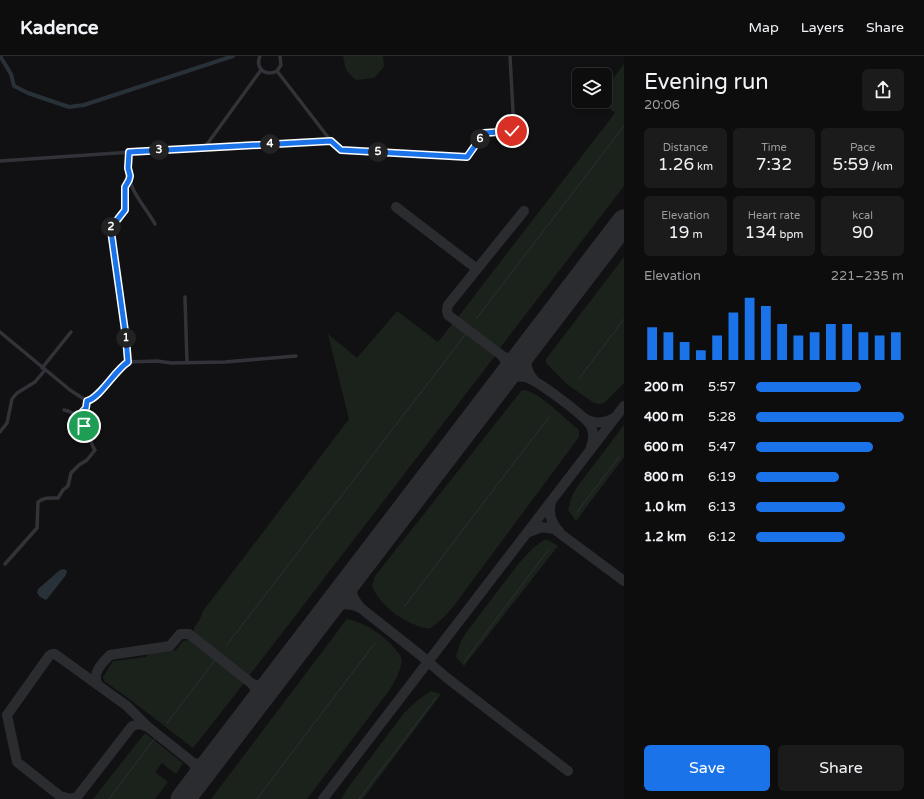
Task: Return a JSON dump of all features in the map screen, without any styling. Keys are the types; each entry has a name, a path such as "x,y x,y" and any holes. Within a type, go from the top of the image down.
{"street":[{"path":"260,56 258,64 261,70 267,73 276,72 281,65 280,56"},
{"path":"276,72 331,141 341,150 467,157 484,133 514,130 510,56"},
{"path":"205,147 261,70"},
{"path":"0,161 205,147 331,141"},
{"path":"128,362 111,231 114,224 125,210 125,187 130,176 128,168 129,152"},
{"path":"129,180 136,196 155,224"},
{"path":"185,297 187,363"},
{"path":"0,332 70,390 87,401"},
{"path":"0,432 6,423 12,399 17,392 35,382 71,332"},
{"path":"87,401 101,390 128,362 224,362 296,356"},
{"path":"78,417 86,408 87,401"},
{"path":"5,564 37,528 38,502 41,499 58,498 63,490 68,486 71,473 90,457 95,450 92,446 89,434 78,417 72,411 64,410"}],"shaded area":[{"path":"343,56 383,56 384,67 374,78 356,80 346,70"},
{"path":"624,64 624,186 500,348 458,317 615,113 609,108 612,108 612,80"},
{"path":"624,257 624,383 605,402 597,404 568,385 546,363 546,359"},
{"path":"397,311 438,342 453,323 495,356 249,676 194,633 194,628 203,611 349,419 328,334 357,358"},
{"path":"522,390 535,394 551,406 578,429 579,437 453,607 439,622 430,628 424,628 411,623 397,615 385,605 375,593 372,586 375,576"},
{"path":"624,425 624,457 576,521 568,510 572,496 577,487"},
{"path":"544,540 548,540 558,546 464,666 456,657 460,643 465,634 519,563 533,548"},
{"path":"64,569 67,571 66,575 48,598 46,600 40,597 37,593 38,589 60,570"},
{"path":"347,619 361,623 374,630 386,639 400,656 402,661 400,670 388,692 307,799 211,799"},
{"path":"189,640 244,683 193,748 104,681 103,677 113,661 146,657 149,653 176,650 183,641"},
{"path":"431,691 441,694 363,799 341,799 404,713 419,699"},
{"path":"145,733 183,763 176,774 162,763 155,772 168,782 155,799 93,799"}],"waterway":[{"path":"0,56 11,74 14,86 28,93 69,107 84,105 233,56"},
{"path":"476,319 624,126"},
{"path":"578,380 624,319"},
{"path":"226,646 465,335"},
{"path":"404,607 549,417"},
{"path":"577,512 619,457"},
{"path":"464,662 549,549"},
{"path":"257,799 375,643"},
{"path":"167,723 216,659"},
{"path":"359,799 436,698"},
{"path":"109,799 155,738"}],"taxiway":[{"path":"396,207 477,269"},
{"path":"524,211 448,305 447,310 448,315 504,357 515,358 524,352"},
{"path":"530,345 526,364 529,373 535,381"},
{"path":"501,355 507,365 506,376"},
{"path":"499,385 511,378 518,377 525,377 539,384 580,414 587,421 593,431 593,442 591,447"},
{"path":"323,799 624,406"},
{"path":"584,418 599,422 614,418"},
{"path":"551,503 551,518 559,531"},
{"path":"529,532 542,527 554,529 624,581"},
{"path":"358,569 353,580 352,590 355,600 362,609"},
{"path":"324,614 328,610 342,605 352,605 362,609 447,678 568,771"},
{"path":"98,685 96,681 98,669 110,655 170,646 180,634 189,634 251,683 257,694 254,705"},
{"path":"148,727 140,724 132,726 77,797 71,799 60,796 17,762 7,715 49,656 55,654 127,706 148,727 192,762 196,773 194,784"},
{"path":"251,683 262,685 268,684 273,680"},
{"path":"192,762 203,764 214,758"}],"runway":[{"path":"183,799 624,222"}],"route":[{"path":"84,426 78,417 86,408 87,401 101,390 128,362 111,231 112,227 125,210 125,187 130,176 128,168 129,152 331,141 341,150 467,157 484,133 512,131"}]}
